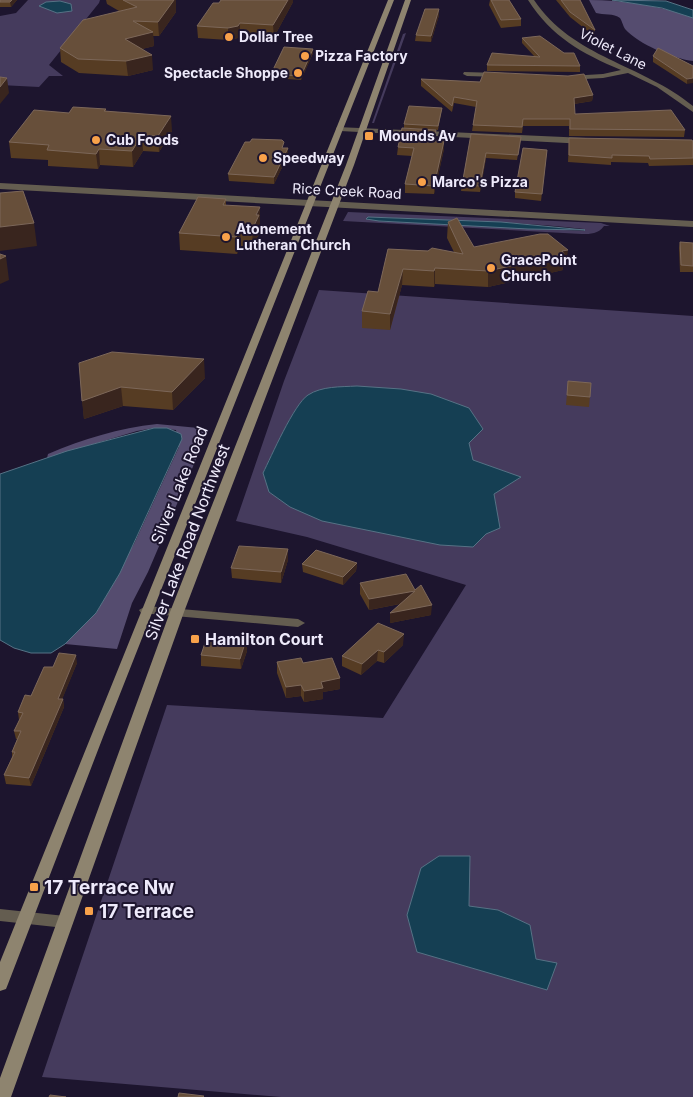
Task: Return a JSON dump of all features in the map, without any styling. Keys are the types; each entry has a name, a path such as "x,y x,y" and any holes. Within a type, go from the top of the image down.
{"main road":[{"name":"Silver Lake Road","path":"0,984 146,610 391,0"},
{"name":"Silver Lake Road Northwest","path":"2,1097 177,612 335,205 408,0"}],"street":[{"name":"Violet Lane","path":"531,0 547,21 574,44 667,90 693,110"},
{"path":"558,78 588,78 628,71"},
{"path":"467,74 512,76"},
{"path":"340,129 594,142"},
{"name":"Rice Creek Road","path":"0,186 693,224"},
{"path":"146,610 298,623"},
{"path":"0,915 65,922"}],"shaded area":[{"path":"28,0 100,0 49,65 63,76 49,76 39,87 0,85 0,16 16,13"},
{"path":"589,0 640,4 690,16 693,18 693,61 667,54 638,40 625,29 620,18 615,15 596,13"},
{"path":"406,33 374,123 372,123 403,34"},
{"path":"348,212 601,223 610,226 604,226 594,233 582,234 343,221","holes":["368,217 530,224 584,229 584,231 379,221"]},
{"path":"319,290 693,316 693,1097 281,1097 42,1077 167,705 383,718 466,585 307,537 236,521 284,381"},
{"path":"157,424 209,429 148,572 132,603 117,649 65,644 96,613 134,544 179,447 176,430 154,428 137,431 47,458 48,454 101,435"}],"water":[{"path":"612,0 666,1 693,10 693,18 662,8"},
{"path":"60,1 71,4 72,11 57,13 39,6 46,2"},
{"path":"368,217 501,222 585,230 379,221 366,219"},
{"path":"357,386 401,389 431,394 469,408 483,429 469,443 473,460 521,477 494,494 500,528 486,534 473,547 440,545 322,521 290,507 269,492 263,473 290,419 302,400 319,390"},
{"path":"154,428 167,428 181,434 182,439 120,573 96,613 65,644 51,653 31,653 14,648 0,640 0,474 67,451"},
{"path":"439,856 470,856 469,906 498,910 530,925 536,959 557,963 547,990 417,952 407,915 421,868"}],"building":[{"path":"0,0 12,0 10,2 0,2"},
{"path":"123,0 174,0 158,22 133,21 153,32 125,39 152,55 126,61 78,59 60,48 83,20 137,7"},
{"path":"221,0 288,0 273,25 240,23 238,26 228,28 197,26 213,3 219,3"},
{"path":"491,0 509,0 521,19 501,20"},
{"path":"561,0 580,0 595,30 570,12"},
{"path":"425,9 439,9 431,36 416,35"},
{"path":"540,36 564,53 574,53 580,66 487,65 492,53 540,57 522,38"},
{"path":"284,47 313,49 301,76 271,74"},
{"path":"658,48 693,66 693,78 687,79 653,56"},
{"path":"484,72 568,76 584,74 593,95 574,98 575,114 671,110 685,130 570,129 570,119 523,119 522,127 473,125 477,101 454,97 452,106 421,79 480,82"},
{"path":"0,77 7,78 0,87"},
{"path":"409,106 442,108 438,126 404,124"},
{"path":"73,107 171,116 158,136 142,135 132,151 99,149 96,154 47,150 49,145 9,142 34,110 69,113"},
{"path":"402,128 436,130 434,141 444,141 434,186 405,184 414,148 398,147"},
{"path":"471,134 521,137 518,155 486,153 480,186 462,185"},
{"path":"569,138 692,140 693,158 650,159 649,156 612,155 612,158 569,155"},
{"path":"252,139 282,140 284,142 282,148 288,148 274,177 228,174 245,142 250,142"},
{"path":"523,148 547,150 542,194 515,192"},
{"path":"23,191 34,223 0,227 0,193"},
{"path":"198,197 226,199 223,205 260,207 256,215 259,215 252,230 240,229 236,237 179,233"},
{"path":"457,218 474,247 548,234 568,250 562,251 564,254 488,271 435,268 434,271 403,269 390,314 362,311 368,291 378,292 388,249 428,251 432,248 463,254 448,222"},
{"path":"680,242 693,243 693,266 681,265"},
{"path":"112,352 204,359 172,392 121,387 82,401 79,363"},
{"path":"568,381 591,383 590,397 567,395"},
{"path":"239,546 288,549 281,572 231,568"},
{"path":"316,550 357,563 343,577 302,564"},
{"path":"406,574 415,590 421,585 432,605 390,613 415,591 369,599 360,583"},
{"path":"378,623 404,634 384,652 378,650 362,664 342,656"},
{"path":"207,637 246,640 240,659 201,655"},
{"path":"59,653 76,655 58,699 63,699 29,778 4,775 15,752 12,752 21,731 14,731 23,713 18,712 25,695 31,696 44,667 53,667"},
{"path":"301,658 303,663 332,658 340,678 321,682 323,688 304,691 301,685 286,687 277,662"},
{"path":"179,1093 204,1096 178,1097"},
{"path":"50,1095 66,1097 49,1097"}],"place":[{"name":"Dollar Tree","path":"229,37"},
{"name":"Pizza Factory","path":"305,56"},
{"name":"Spectacle Shoppe","path":"298,73"},
{"name":"Mounds Av","path":"369,136"},
{"name":"Cub Foods","path":"96,140"},
{"name":"Speedway","path":"263,158"},
{"name":"Marco's Pizza","path":"422,182"},
{"name":"Atonement Lutheran Church","path":"226,237"},
{"name":"GracePoint Church","path":"491,268"},
{"name":"Hamilton Court","path":"195,639"},
{"name":"17 Terrace Nw","path":"34,887"},
{"name":"17 Terrace","path":"89,911"}]}
